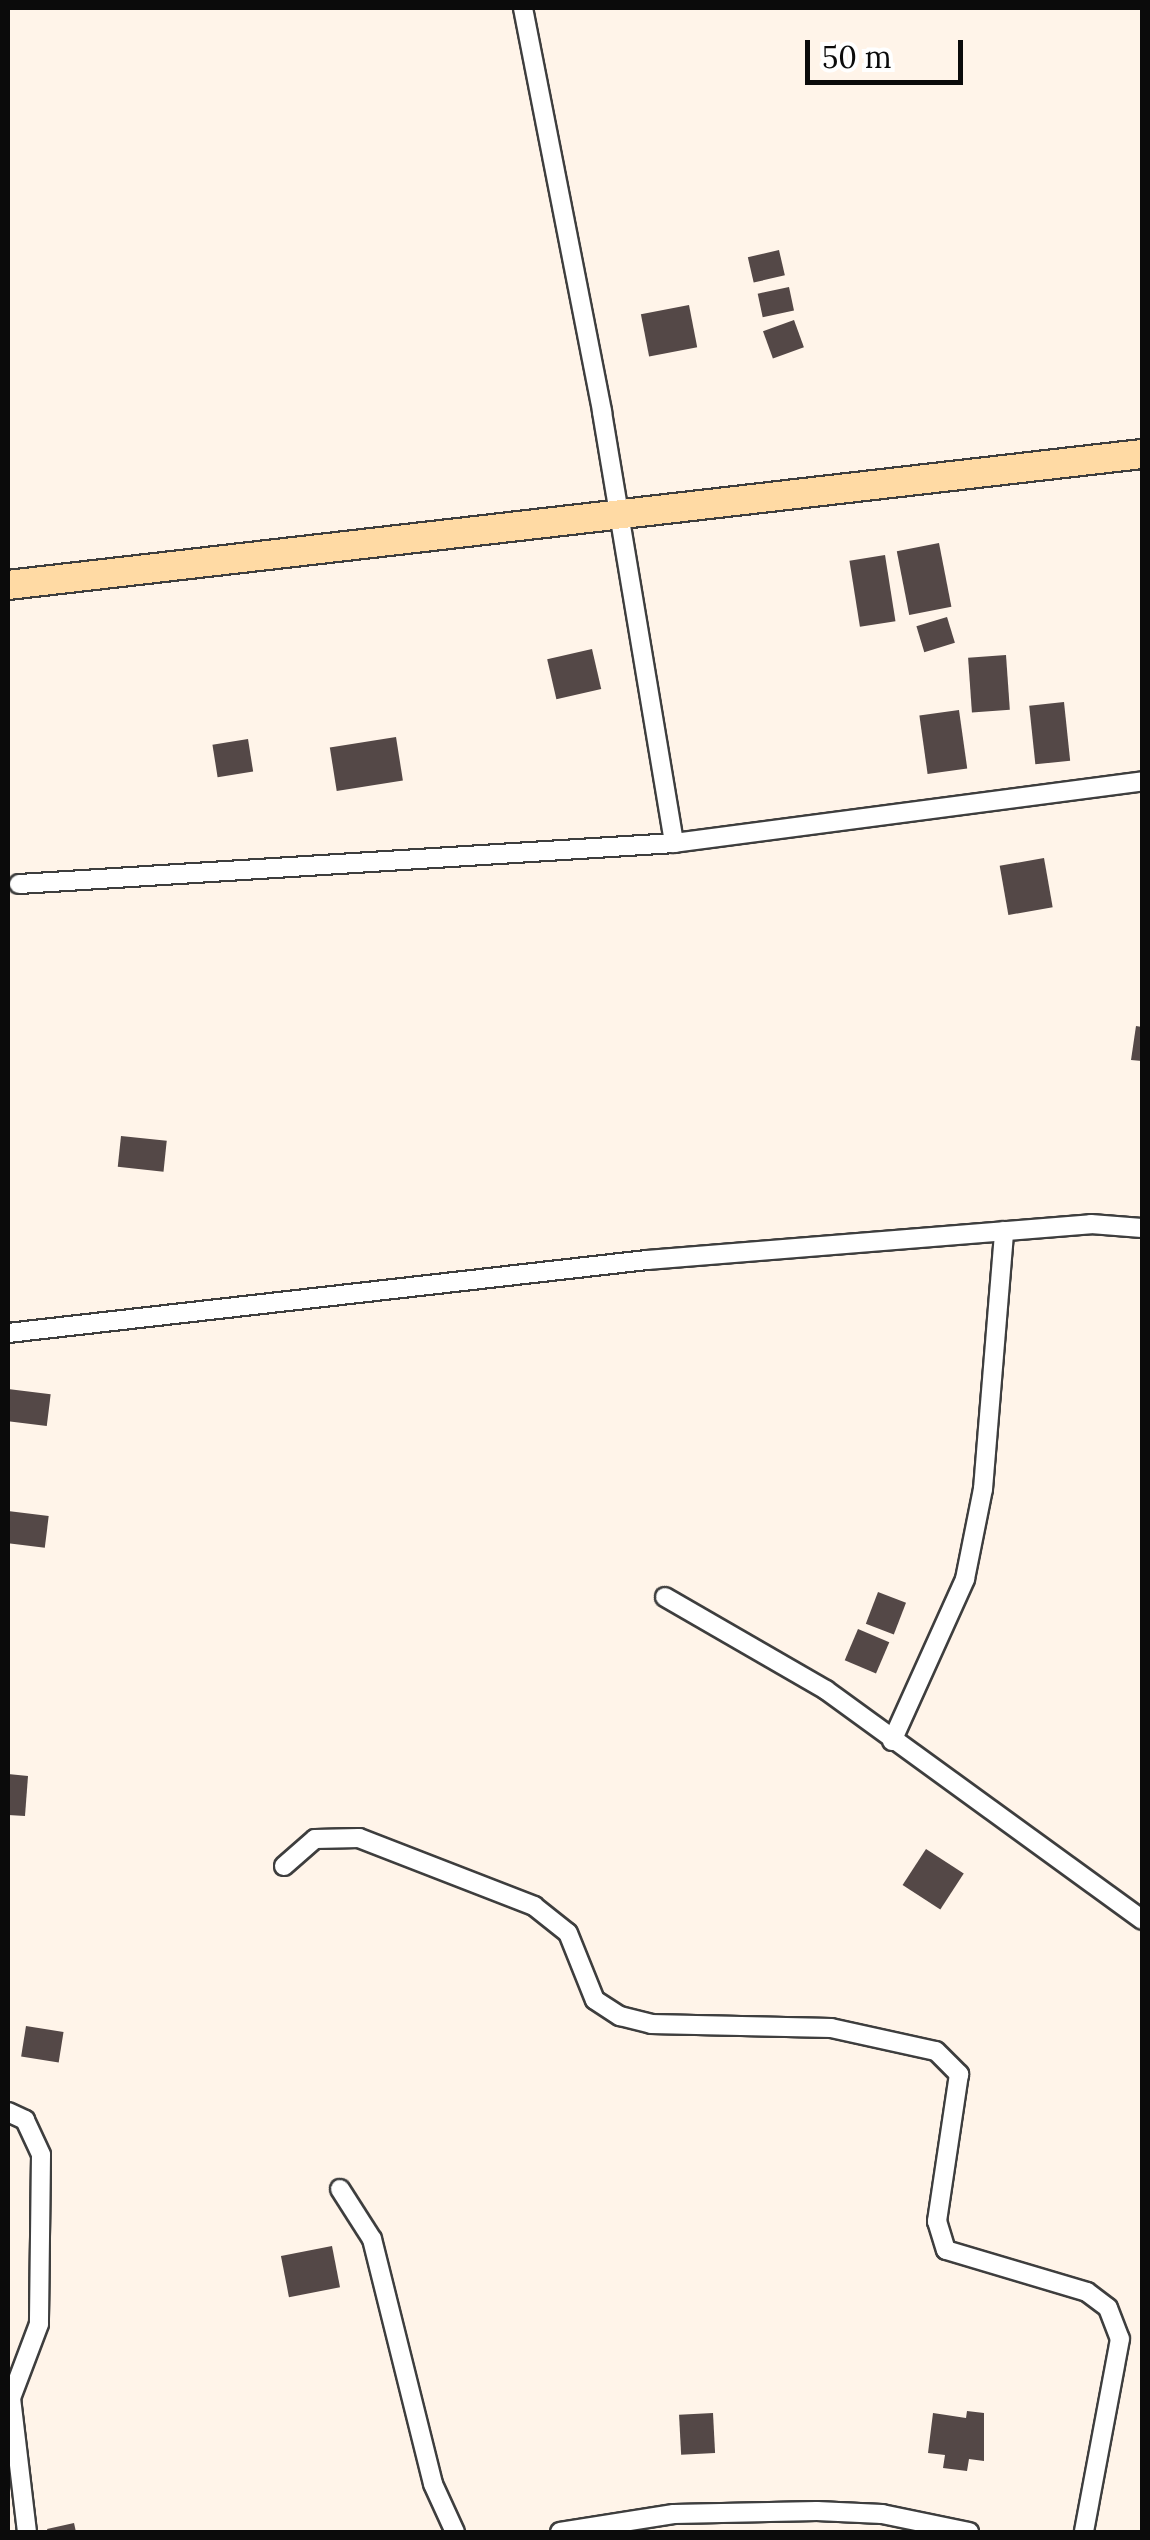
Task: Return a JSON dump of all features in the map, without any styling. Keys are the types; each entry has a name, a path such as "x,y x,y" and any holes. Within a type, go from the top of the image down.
{"street":[{"path":"523,8 674,843"},
{"path":"8,585 1142,454"},
{"path":"19,884 674,843 1142,781"},
{"path":"8,1333 647,1260 1091,1224 1142,1228"},
{"path":"892,1740 965,1579 983,1489 1004,1231"},
{"path":"665,1597 826,1690 1142,1920"},
{"path":"284,1866 315,1839 359,1838 534,1906 568,1932 595,2000 620,2016 652,2024 831,2028 936,2050 959,2074 937,2221 946,2250 1088,2292 1108,2308 1120,2339 1084,2532"},
{"path":"8,2112 25,2120 41,2155 43,2294 39,2324 12,2383 11,2398 28,2532"},
{"path":"340,2189 372,2239 432,2484 455,2532"},
{"path":"560,2532 674,2514 817,2511 882,2514 970,2532"}],"building":[{"path":"779,250 785,275 754,283 748,257"},
{"path":"789,287 794,310 763,317 758,294"},
{"path":"689,305 697,347 649,357 641,314"},
{"path":"794,320 804,347 773,359 763,331"},
{"path":"939,543 951,607 909,615 897,551"},
{"path":"885,555 895,621 860,627 849,561"},
{"path":"947,617 955,643 924,652 916,626"},
{"path":"592,649 601,689 556,699 547,659"},
{"path":"1006,655 1010,710 972,713 968,658"},
{"path":"1064,702 1070,761 1035,764 1029,706"},
{"path":"959,710 967,768 928,774 919,716"},
{"path":"396,737 403,780 337,791 330,747"},
{"path":"248,739 253,772 218,777 212,745"},
{"path":"1044,858 1053,907 1008,915 1000,866"},
{"path":"1136,1026 1142,1027 1142,1061 1131,1060"},
{"path":"121,1136 167,1141 164,1172 118,1167"},
{"path":"8,1389 51,1394 47,1426 8,1421"},
{"path":"8,1511 49,1516 45,1548 8,1543"},
{"path":"878,1592 906,1603 894,1634 866,1624"},
{"path":"858,1629 889,1642 876,1674 845,1660"},
{"path":"8,1774 28,1776 25,1816 8,1815"},
{"path":"926,1849 964,1874 940,1910 903,1885"},
{"path":"26,2026 64,2032 59,2063 21,2057"},
{"path":"332,2246 340,2287 289,2297 281,2256"},
{"path":"967,2411 984,2413 984,2461 969,2459 967,2471 943,2468 945,2455 928,2453 933,2413 966,2418"},
{"path":"713,2413 715,2453 681,2455 679,2415"},
{"path":"74,2523 76,2532 47,2529"}]}
